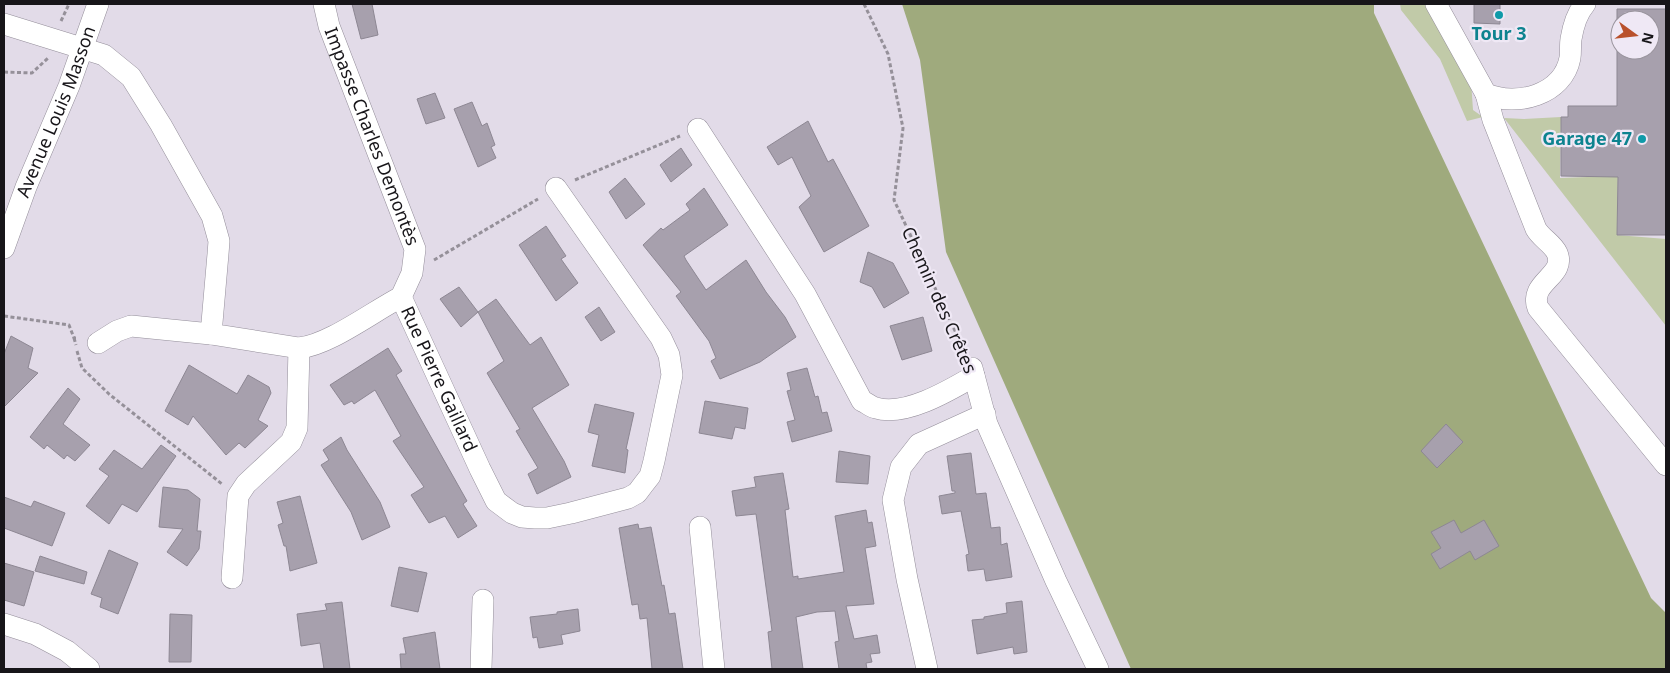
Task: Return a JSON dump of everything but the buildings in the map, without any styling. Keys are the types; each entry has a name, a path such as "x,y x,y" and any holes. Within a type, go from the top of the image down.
{"street":[{"name":"Avenue Louis Masson","path":"4,248 26,187 65,98 98,4"},
{"name":"Impasse Charles Demontès","path":"324,4 329,26 415,249 412,273 401,297"},
{"path":"1436,4 1486,94 1493,120 1536,229 1539,235 1556,250 1558,255 1559,261 1556,268 1536,294 1535,301 1538,308 1666,465"},
{"path":"1486,94 1496,98 1524,99 1546,91 1558,81 1565,72 1570,58 1575,21 1585,4"},
{"path":"4,24 104,55 131,77 161,124 212,216 219,241 211,334"},
{"path":"698,129 809,300 862,400 873,408 880,410 903,408 937,397 974,372"},
{"name":"Rue Pierre Gaillard","path":"98,343 117,331 131,326 211,334 307,348 328,339 401,297 496,501 504,508 522,517 547,518 628,498 637,493 650,476 672,375 669,355 666,346 653,326 556,188"},
{"path":"232,578 238,496 246,484 291,442 297,428 299,348"},
{"name":"Chemin des Crêtes","path":"974,372 987,424 1056,581 1098,669"},
{"path":"927,669 907,580 893,500 901,467 919,444 984,414"},
{"path":"700,527 714,669"},
{"path":"481,669 483,600"},
{"path":"4,624 35,634 51,642 89,669"}],"path":[{"name":"Chemin des Crêtes","path":"864,4 888,54 903,128 894,200 974,372"},
{"path":"4,72 32,73 47,59 54,40"},
{"path":"4,316 69,325 82,368 109,394 238,496"},
{"path":"74,338 98,343"}],"green space":[{"path":"902,4 1374,4 1374,13 1651,598 1666,613 1666,669 1131,669 946,252 920,60"},
{"path":"1400,4 1428,4 1471,81 1473,110 1483,117 1467,121 1440,59 1401,10"},
{"path":"1561,117 1560,178 1587,177 1587,170 1618,172 1617,235 1666,239 1666,326 1504,118"}],"place":[{"name":"Tour 3","path":"1499,15"},
{"name":"Garage 47","path":"1642,139"}]}
